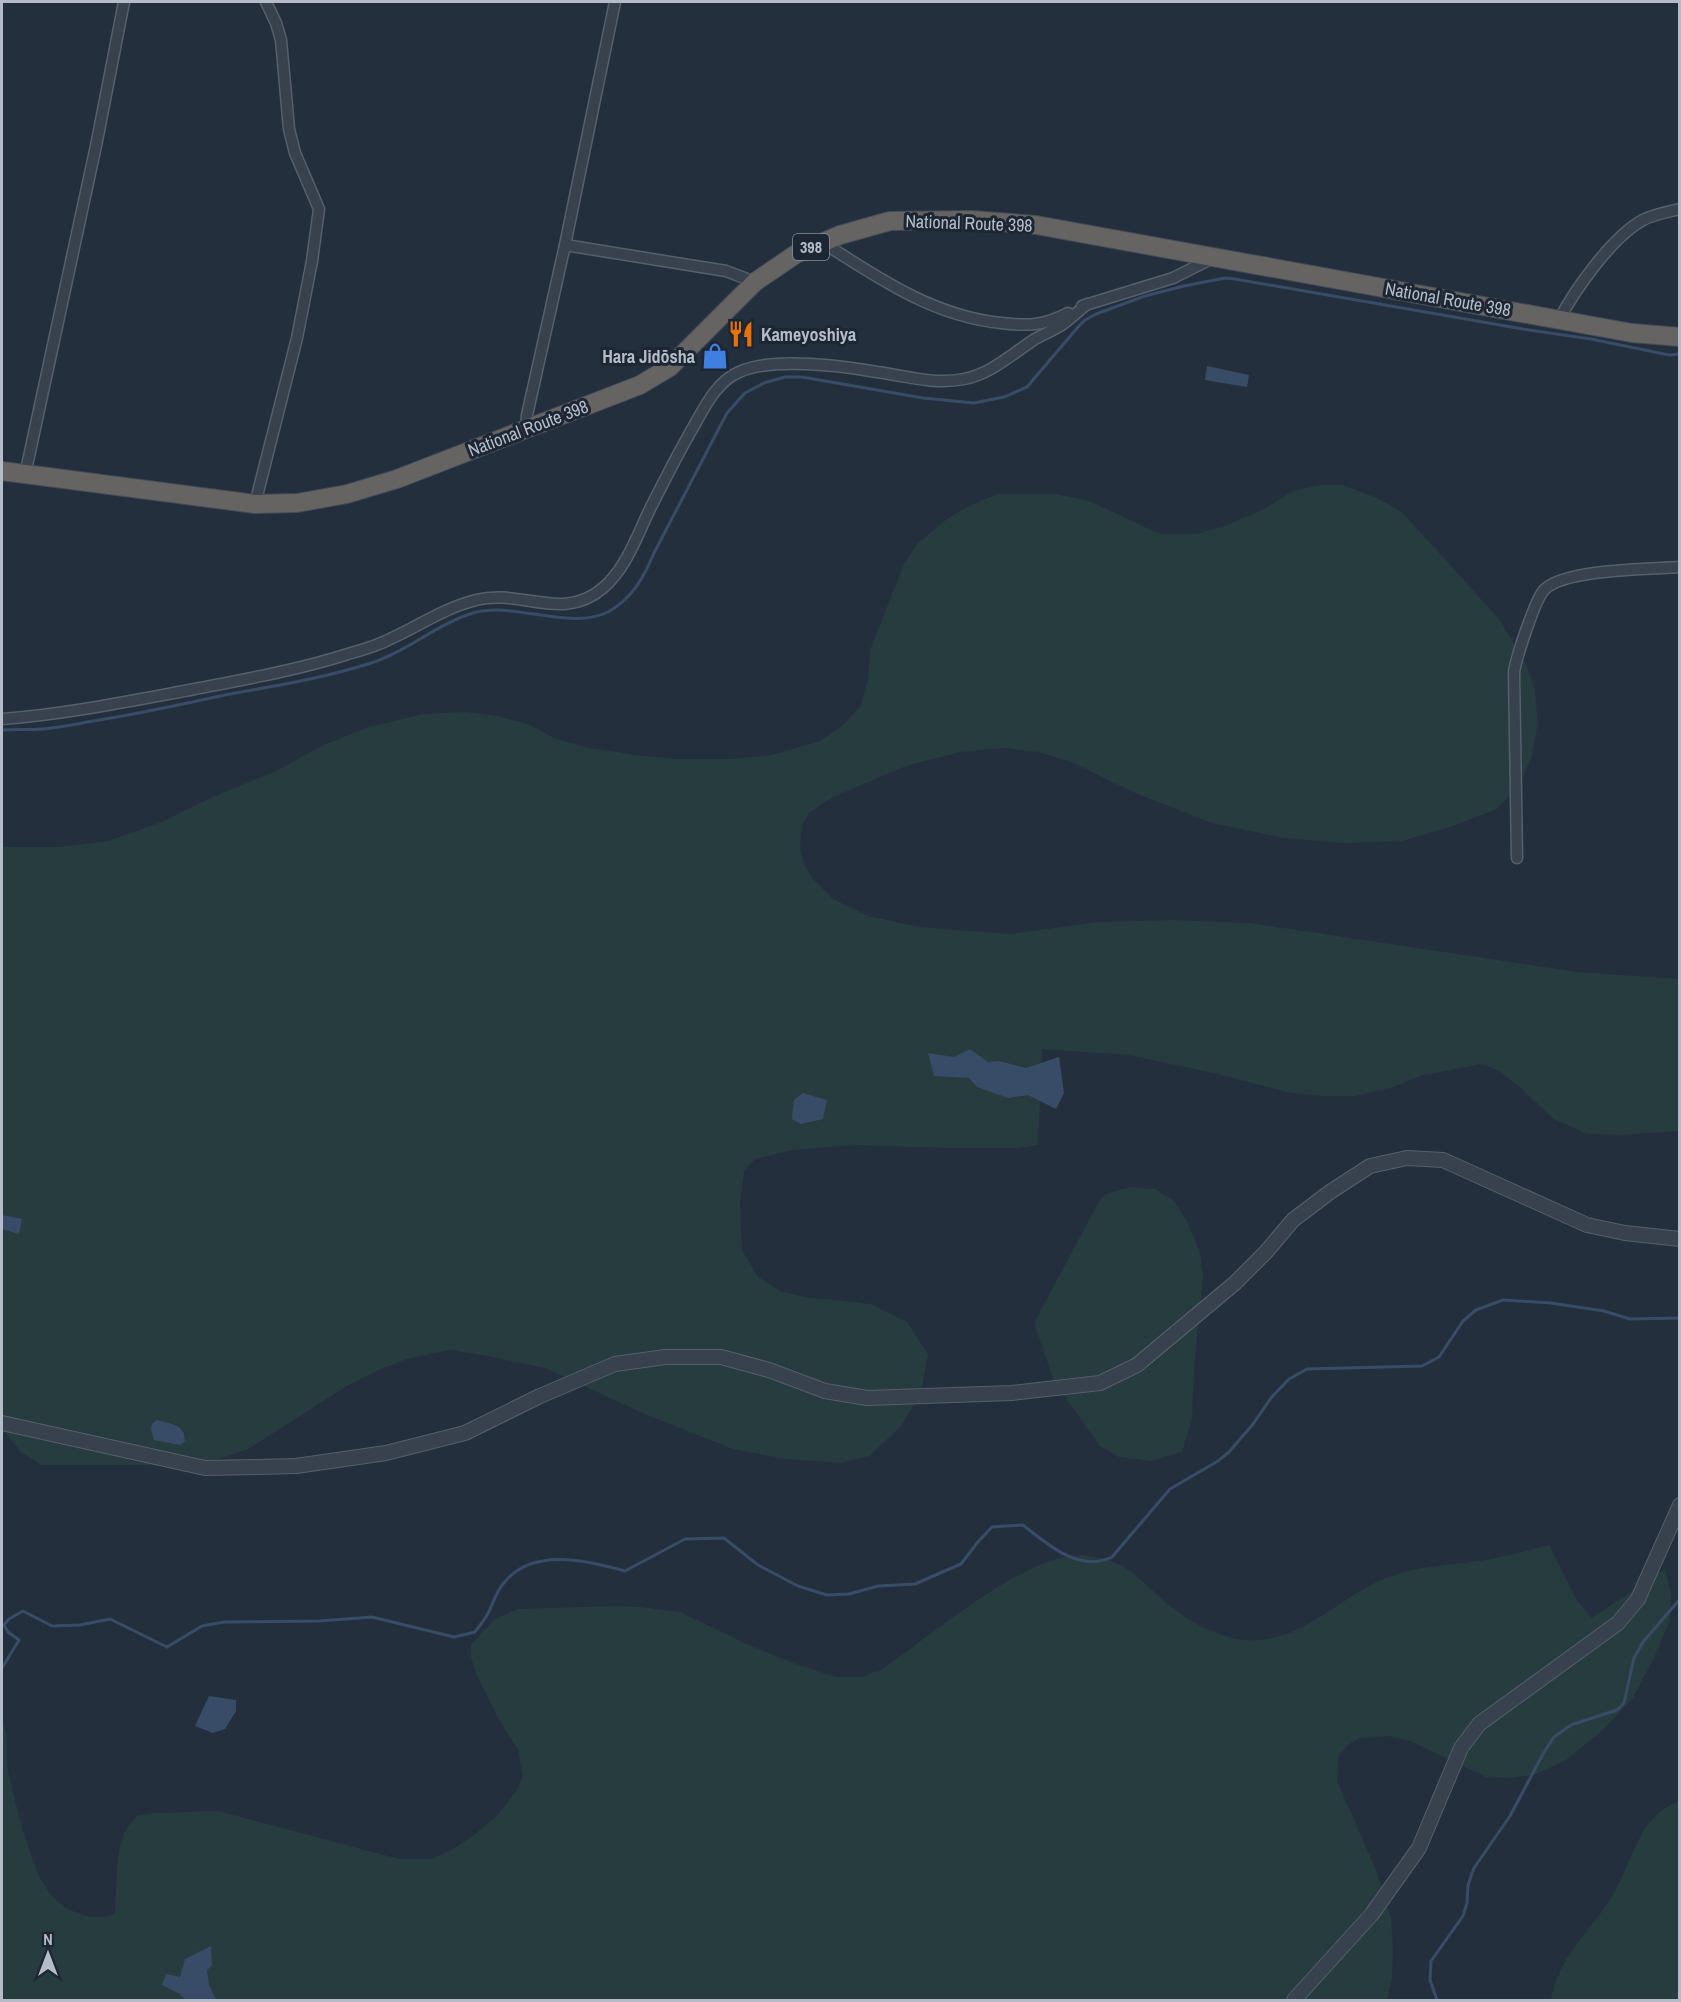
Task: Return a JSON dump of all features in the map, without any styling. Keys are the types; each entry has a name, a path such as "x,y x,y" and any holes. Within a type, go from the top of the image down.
{"highway":[{"name":"National Route 398","path":"2,471 255,504 297,502 347,494 397,479 640,384 670,367 755,282 796,254 840,235 890,221 972,220 1036,225 1632,333 1680,337"}],"street":[{"path":"25,474 97,141 124,2"},
{"path":"255,504 297,338 312,261 319,209 295,153 290,129 281,40 266,2"},
{"path":"526,429 527,415 615,2"},
{"path":"1559,320 1568,302 1594,267 1634,225 1646,218 1680,209"},
{"path":"822,242 896,289 945,312 988,322 1030,326 1056,319 1087,304 1123,295 1173,278 1216,257"},
{"path":"565,245 726,271 755,282"},
{"path":"2,719 71,712 266,675 322,661 388,641 442,611 480,599 513,598 564,605 577,603 603,588 617,573 677,454 702,411 719,387 737,372 768,364 808,364 875,371 915,379 944,381 964,379 996,366 1064,323 1087,304"},
{"path":"1517,858 1514,672 1521,643 1543,591 1571,577 1680,567"},
{"path":"2,1423 205,1468 296,1466 386,1453 465,1433 540,1396 615,1364 665,1357 721,1357 770,1370 825,1391 867,1398 1012,1393 1100,1383 1137,1365 1234,1283 1266,1252 1293,1220 1330,1192 1370,1166 1407,1158 1443,1160 1587,1225 1625,1233 1680,1239"},
{"path":"1294,2001 1372,1914 1419,1848 1461,1748 1479,1724 1618,1623 1638,1599 1680,1505"}],"green space":[{"path":"1321,485 1343,485 1377,498 1402,512 1499,619 1525,662 1534,685 1538,723 1531,759 1518,786 1497,809 1450,827 1402,841 1345,843 1284,838 1212,823 1135,793 1071,762 1038,752 1004,748 960,752 906,766 831,798 809,813 802,825 800,848 804,864 811,877 833,899 868,916 919,927 1010,934 1098,922 1173,920 1250,923 1577,972 1679,979 1680,1131 1622,1135 1588,1134 1554,1119 1499,1071 1482,1064 1423,1075 1393,1087 1355,1096 1320,1096 1286,1092 1214,1073 1128,1055 1042,1049 1038,1145 1019,1148 948,1148 855,1145 792,1150 755,1159 744,1171 740,1205 742,1250 758,1277 780,1291 805,1297 871,1304 907,1322 928,1354 921,1393 900,1427 869,1456 839,1463 785,1459 733,1449 647,1415 545,1368 450,1350 406,1359 379,1370 347,1386 248,1449 218,1459 168,1465 41,1465 21,1452 2,1428 2,847 60,847 108,841 159,823 213,797 276,771 324,745 369,727 423,714 466,712 498,716 530,725 557,739 589,748 636,755 675,759 732,759 772,755 820,741 843,725 861,705 868,680 870,650 904,564 918,543 947,519 967,507 997,494 1056,494 1089,501 1160,534 1196,534 1228,525 1266,508 1293,491"},
{"path":"1131,1187 1155,1189 1173,1200 1187,1221 1200,1253 1203,1277 1192,1418 1182,1452 1151,1461 1119,1457 1099,1445 1054,1381 1035,1321 1101,1198 1108,1193"},
{"path":"1549,1545 1577,1601 1592,1618 1665,1569 1671,1594 1670,1620 1654,1658 1632,1699 1603,1730 1566,1760 1537,1774 1511,1778 1486,1777 1410,1741 1388,1736 1360,1738 1339,1754 1337,1781 1376,1870 1391,1919 1392,1978 1387,2000 2,2000 2,1720 7,1738 7,1764 13,1794 41,1879 47,1889 64,1906 86,1916 104,1917 115,1914 119,1850 125,1832 137,1816 155,1813 218,1811 399,1859 431,1859 452,1850 474,1835 497,1816 517,1790 523,1776 518,1750 497,1716 476,1674 471,1657 471,1645 495,1619 518,1609 617,1606 680,1612 793,1663 836,1677 861,1677 882,1669 999,1586 1049,1562 1072,1556 1096,1557 1120,1565 1132,1572 1164,1601 1200,1626 1235,1639 1260,1640 1278,1637 1295,1630 1373,1584 1401,1573 1496,1558"},
{"path":"1679,1801 1679,2000 1551,2000 1560,1971 1614,1893 1644,1830 1660,1812"}],"water":[{"path":"1207,366 1249,375 1247,387 1205,380"},
{"path":"970,1049 988,1062 999,1061 1026,1068 1059,1057 1064,1093 1056,1109 1028,1095 1008,1098 977,1087 969,1078 934,1076 928,1053 954,1057"},
{"path":"803,1093 827,1100 823,1119 801,1124 792,1119 794,1100"},
{"path":"2,1215 22,1219 19,1234 2,1229"},
{"path":"157,1420 180,1428 185,1441 180,1445 154,1440 151,1429 152,1424"},
{"path":"209,1696 236,1700 236,1711 225,1729 213,1733 195,1726"},
{"path":"211,1946 212,1966 207,1970 209,1985 216,2000 186,2000 180,1994 162,1985 166,1974 180,1977 185,1959"}],"waterway":[{"path":"2,730 64,726 336,673 385,658 447,624 473,613 506,610 559,618 576,618 593,617 608,612 624,601 641,579 727,413 745,393 764,383 785,377 802,377 923,398 974,403 1004,397 1027,387 1085,320 1145,296 1184,286 1225,278 1235,279 1591,339 1669,355 1680,354"},
{"path":"2,1668 19,1640 8,1632 4,1625 9,1619 23,1611 52,1626 80,1625 110,1619 167,1647 202,1626 224,1622 319,1621 372,1617 454,1637 475,1632 487,1616 503,1584 515,1572 528,1565 544,1561 577,1561 625,1571 685,1539 724,1538 758,1565 798,1586 827,1595 849,1594 878,1586 915,1584 961,1564 992,1527 1023,1525 1064,1554 1076,1559 1100,1561 1112,1557 1170,1489 1229,1452 1271,1398 1289,1379 1307,1369 1422,1366 1439,1357 1463,1321 1476,1310 1503,1300 1551,1303 1604,1311 1630,1319 1680,1318"},
{"path":"1437,2000 1430,1980 1431,1961 1463,1916 1467,1903 1468,1885 1474,1868 1510,1816 1543,1754 1554,1737 1571,1725 1617,1710 1624,1703 1634,1658 1643,1642 1680,1599"}],"place":[{"name":"Kameyoshiya","path":"741,334"},
{"name":"Hara Jidōsha","path":"715,356"}]}
